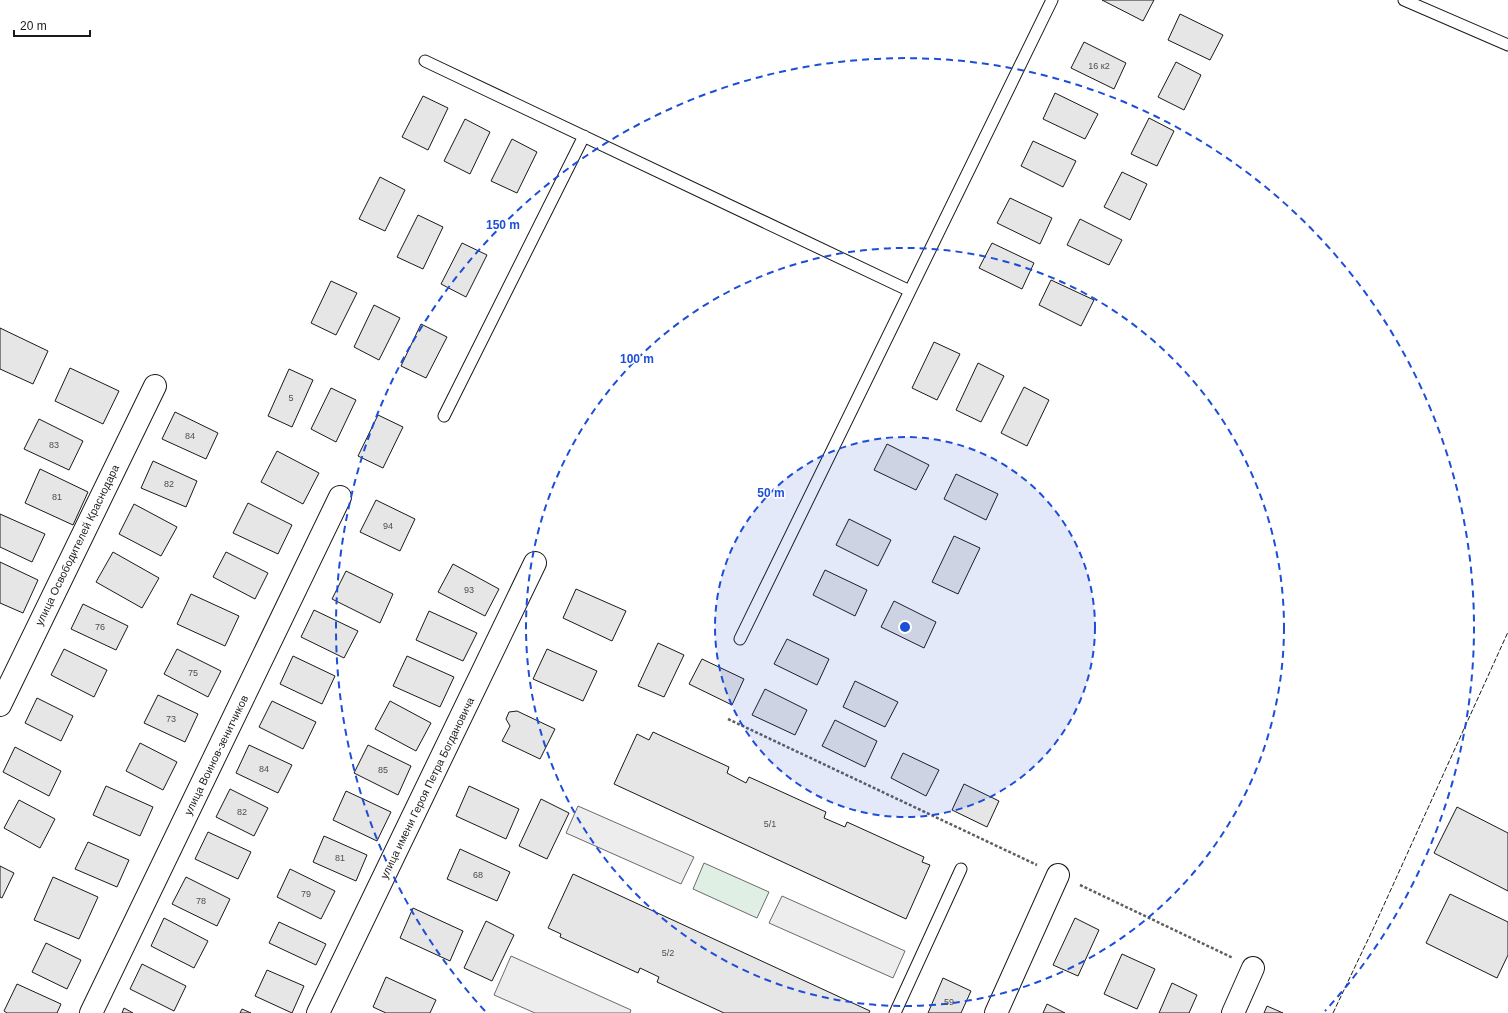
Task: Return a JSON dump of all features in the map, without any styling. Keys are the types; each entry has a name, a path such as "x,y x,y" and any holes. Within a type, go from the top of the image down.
{"street":[{"name":"улица Освободителей Краснодара","path":"0,704 155,386"},
{"name":"улица Воинов-зенитчиков","path":"91,1013 340,497"},
{"name":"улица имени Героя Петра Богдановича","path":"318,1013 535,564"},
{"path":"996,1013 1058,875"},
{"path":"1233,1013 1253,968"}],"lane":[{"path":"740,639 1052,0"},
{"path":"1404,0 1508,46"},
{"path":"425,61 910,291"},
{"path":"444,416 584,136"},
{"path":"895,1013 961,869"}],"path":[{"path":"728,719 1253,968"}],"green space":[{"path":"704,863 769,892 757,918 693,889"}],"shaded area":[{"path":"578,806 694,857 681,884 566,833"},
{"path":"782,896 905,951 893,978 769,923"},
{"path":"511,956 631,1010 630,1013 535,1013 494,995"}],"building":[{"path":"1102,0 1154,0 1143,21"},
{"path":"1180,14 1223,35 1210,60 1168,40"},
{"path":"1084,42 1126,63 1114,89 1071,68"},
{"path":"1176,62 1201,75 1184,110 1158,97"},
{"path":"1055,93 1098,114 1085,139 1043,119"},
{"path":"423,96 448,108 428,150 402,137"},
{"path":"1149,118 1174,131 1157,166 1131,154"},
{"path":"465,119 490,132 470,174 444,161"},
{"path":"512,139 537,152 517,193 491,181"},
{"path":"1033,141 1076,161 1063,187 1021,166"},
{"path":"1122,172 1147,184 1130,220 1104,207"},
{"path":"380,177 405,190 385,231 359,219"},
{"path":"1010,198 1052,218 1040,244 997,223"},
{"path":"418,215 443,227 423,269 397,257"},
{"path":"1080,219 1122,240 1109,265 1067,245"},
{"path":"462,243 487,255 466,297 441,284"},
{"path":"992,243 1034,263 1022,289 979,268"},
{"path":"1051,280 1094,300 1081,326 1039,305"},
{"path":"331,281 357,293 336,335 311,323"},
{"path":"374,305 400,318 379,360 354,347"},
{"path":"421,324 447,337 426,378 401,366"},
{"path":"0,328 48,351 33,384 0,369"},
{"path":"934,342 960,354 937,400 912,388"},
{"path":"978,363 1004,376 981,422 956,410"},
{"path":"70,368 119,391 103,424 55,401"},
{"path":"289,369 313,380 292,427 268,416"},
{"path":"1024,387 1049,400 1027,446 1001,433"},
{"path":"331,388 356,400 336,442 311,429"},
{"path":"175,412 218,433 206,459 162,439"},
{"path":"378,415 403,427 383,468 358,456"},
{"path":"39,419 83,441 69,470 24,449"},
{"path":"887,444 929,465 916,490 874,470"},
{"path":"277,451 319,473 303,504 261,482"},
{"path":"153,461 197,481 186,507 141,488"},
{"path":"40,469 88,492 73,525 25,503"},
{"path":"956,474 998,494 986,520 944,499"},
{"path":"376,500 415,519 400,551 360,532"},
{"path":"248,503 292,525 278,554 233,533"},
{"path":"134,504 177,527 161,556 119,534"},
{"path":"0,514 45,534 32,562 0,547"},
{"path":"849,519 891,540 878,566 836,545"},
{"path":"954,536 980,548 958,594 932,582"},
{"path":"113,552 159,578 142,608 96,582"},
{"path":"226,552 268,573 255,599 213,577"},
{"path":"0,562 38,580 23,613 0,603"},
{"path":"453,564 499,589 485,616 438,592"},
{"path":"825,570 867,590 855,616 813,595"},
{"path":"346,571 393,594 380,623 332,599"},
{"path":"576,589 626,611 612,641 563,618"},
{"path":"191,594 239,616 225,646 177,624"},
{"path":"894,601 936,622 924,648 881,627"},
{"path":"83,604 128,626 116,650 71,629"},
{"path":"314,610 358,631 344,658 301,637"},
{"path":"429,611 477,633 463,661 416,640"},
{"path":"787,639 829,659 817,685 774,664"},
{"path":"658,643 684,655 664,697 638,686"},
{"path":"64,649 107,670 94,697 51,675"},
{"path":"177,649 221,671 208,697 164,674"},
{"path":"547,649 597,671 583,701 533,679"},
{"path":"293,656 335,676 322,704 280,684"},
{"path":"407,656 454,677 440,707 393,686"},
{"path":"702,659 744,679 732,705 689,684"},
{"path":"855,681 898,702 885,727 843,707"},
{"path":"765,689 807,710 795,735 752,715"},
{"path":"158,695 198,714 185,742 144,723"},
{"path":"37,698 73,716 61,741 25,723"},
{"path":"272,701 316,722 303,749 259,727"},
{"path":"390,701 431,723 416,751 375,729"},
{"path":"517,711 555,729 540,759 502,741 510,726 506,719 509,712"},
{"path":"835,720 877,741 865,767 822,746"},
{"path":"653,732 729,767 727,773 746,783 749,777 826,812 824,818 845,827 847,822 924,857 922,862 930,865 906,919 614,784 637,734 649,740"},
{"path":"140,743 177,762 163,790 126,771"},
{"path":"249,745 292,765 278,793 236,773"},
{"path":"368,745 411,766 398,795 354,773"},
{"path":"15,747 61,771 49,796 3,772"},
{"path":"903,753 939,770 926,796 891,778"},
{"path":"964,784 999,801 987,827 952,810"},
{"path":"106,786 153,807 140,836 93,815"},
{"path":"469,786 519,809 506,839 456,816"},
{"path":"230,789 268,808 254,836 216,817"},
{"path":"346,791 391,812 377,841 333,820"},
{"path":"541,799 569,813 547,859 519,846"},
{"path":"19,800 55,819 40,848 4,828"},
{"path":"1457,807 1508,833 1508,891 1434,853"},
{"path":"208,832 251,852 238,879 195,859"},
{"path":"324,836 367,855 356,881 313,862"},
{"path":"88,842 129,860 117,887 75,869"},
{"path":"460,849 510,872 497,901 447,879"},
{"path":"0,866 14,873 2,898 0,897"},
{"path":"290,869 335,891 321,919 277,897"},
{"path":"573,874 870,1011 869,1013 724,1013 657,982 659,977 640,968 638,973 560,937 561,934 548,928"},
{"path":"53,877 98,897 79,939 34,920"},
{"path":"186,877 230,899 217,926 172,904"},
{"path":"1450,894 1508,922 1508,955 1497,978 1426,943"},
{"path":"413,908 463,931 450,961 400,938"},
{"path":"164,918 208,941 194,968 151,946"},
{"path":"1075,918 1099,930 1078,976 1053,965"},
{"path":"486,921 514,935 492,981 464,968"},
{"path":"279,922 326,944 316,965 269,943"},
{"path":"46,943 81,960 67,989 32,972"},
{"path":"1122,954 1155,969 1137,1009 1104,994"},
{"path":"142,964 186,986 174,1011 130,989"},
{"path":"267,970 304,986 292,1013 255,996"},
{"path":"386,977 436,1000 430,1013 386,1013 373,1007"},
{"path":"943,978 971,991 961,1013 928,1013"},
{"path":"1172,983 1197,995 1189,1013 1159,1013"},
{"path":"17,984 61,1004 57,1013 7,1013 4,1011"},
{"path":"1047,1004 1065,1013 1043,1013"},
{"path":"1267,1006 1283,1013 1264,1013"},
{"path":"124,1008 133,1013 122,1013"},
{"path":"242,1009 251,1013 240,1013"}],"fence":[{"path":"1333,1013 1373,929 1508,632"}]}
